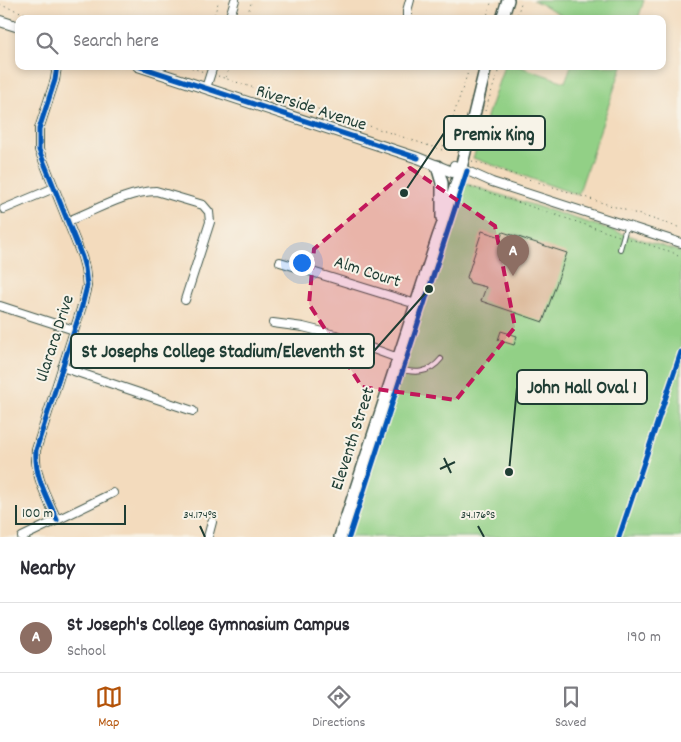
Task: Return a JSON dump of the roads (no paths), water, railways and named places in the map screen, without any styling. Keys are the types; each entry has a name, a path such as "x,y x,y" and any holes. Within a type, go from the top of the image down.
{"main road":[{"path":"503,15 508,0"},
{"name":"Eleventh Street","path":"340,537 450,204 485,70"},
{"path":"437,166 442,183 442,219"},
{"name":"Eleventh Street","path":"438,237 442,219 459,173"}],"street":[{"path":"230,15 235,0"},
{"path":"407,15 410,0"},
{"path":"0,21 15,26"},
{"name":"Ularara Drive","path":"55,80 56,70"},
{"name":"Ularara Drive","path":"57,520 40,483 35,461 38,441 85,296 87,278 82,257 42,160 38,140 42,120 60,70"},
{"name":"Riverside Avenue","path":"150,70 459,173"},
{"path":"206,88 212,70"},
{"name":"Riverside Avenue","path":"418,158 437,166 681,243"},
{"path":"4,208 54,188"},
{"path":"68,221 128,196 149,191 156,191 203,206 209,212 210,222 186,300"},
{"name":"Alm Court","path":"280,262 416,304"},
{"path":"0,306 74,330"},
{"path":"273,322 335,335 397,362"},
{"path":"62,367 193,411"},
{"path":"22,537 113,493"},
{"path":"208,537 212,522"}],"lane":[{"path":"620,249 626,227"},
{"path":"397,362 418,373 431,369 441,359"}],"place":[{"name":"Premix King","path":"404,193"},
{"name":"St Joseph's College Gymnasium Campus","path":"513,276"},
{"name":"St Josephs College Stadium/Eleventh St","path":"429,289"},
{"name":"John Hall Oval 1","path":"509,472"}]}
